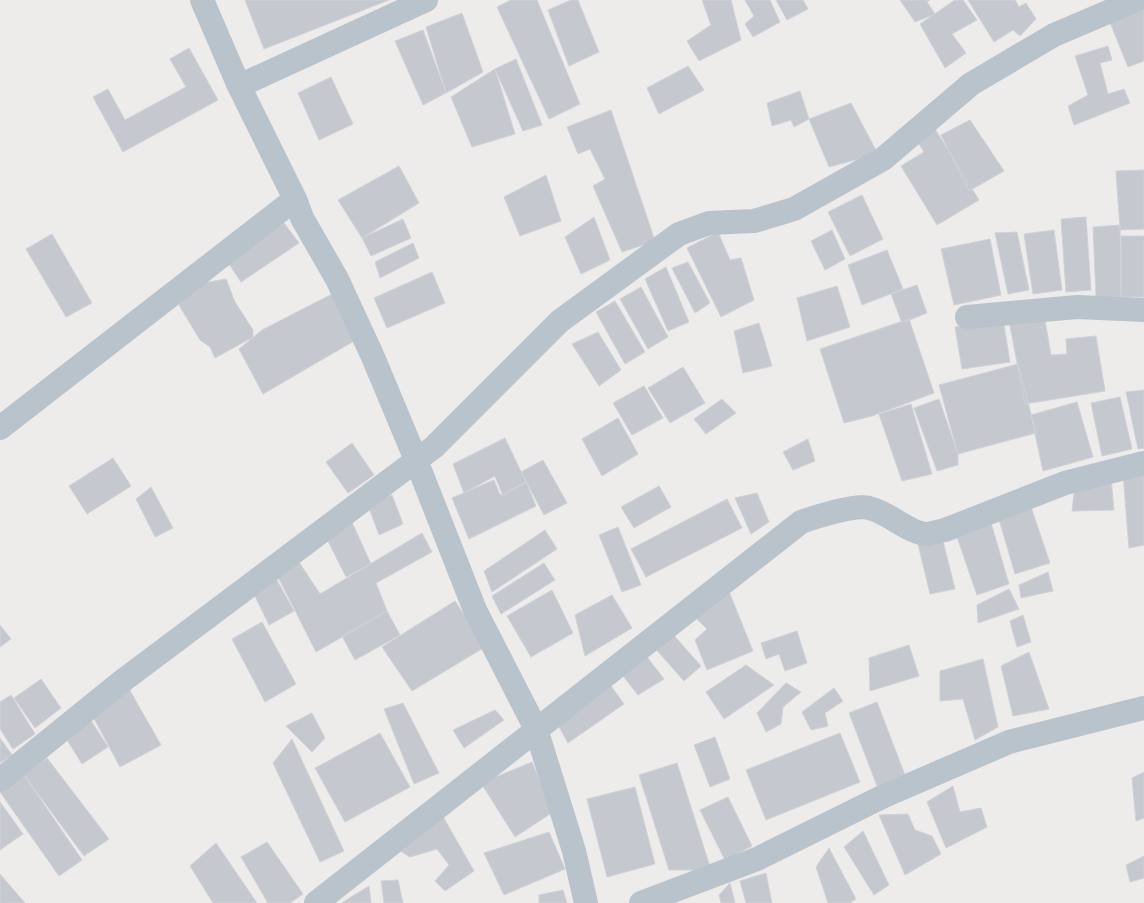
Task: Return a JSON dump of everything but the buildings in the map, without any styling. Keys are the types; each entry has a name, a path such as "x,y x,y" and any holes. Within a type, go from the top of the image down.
{"street":[{"path":"202,0 255,79 302,218 337,279 369,348 433,447 475,610 548,720 586,903"},
{"path":"255,79 426,0"},
{"path":"0,780 120,682 433,447 560,321 679,234 709,224 754,221 794,209 883,159 971,84 1054,34 1136,0"},
{"path":"0,428 294,199"},
{"path":"967,317 1077,307 1144,310"},
{"path":"316,903 801,522 845,510 868,507 887,514 915,531 926,534 945,530 1065,483 1144,463"},
{"path":"641,903 756,860 884,796 1009,742 1144,708"}]}
